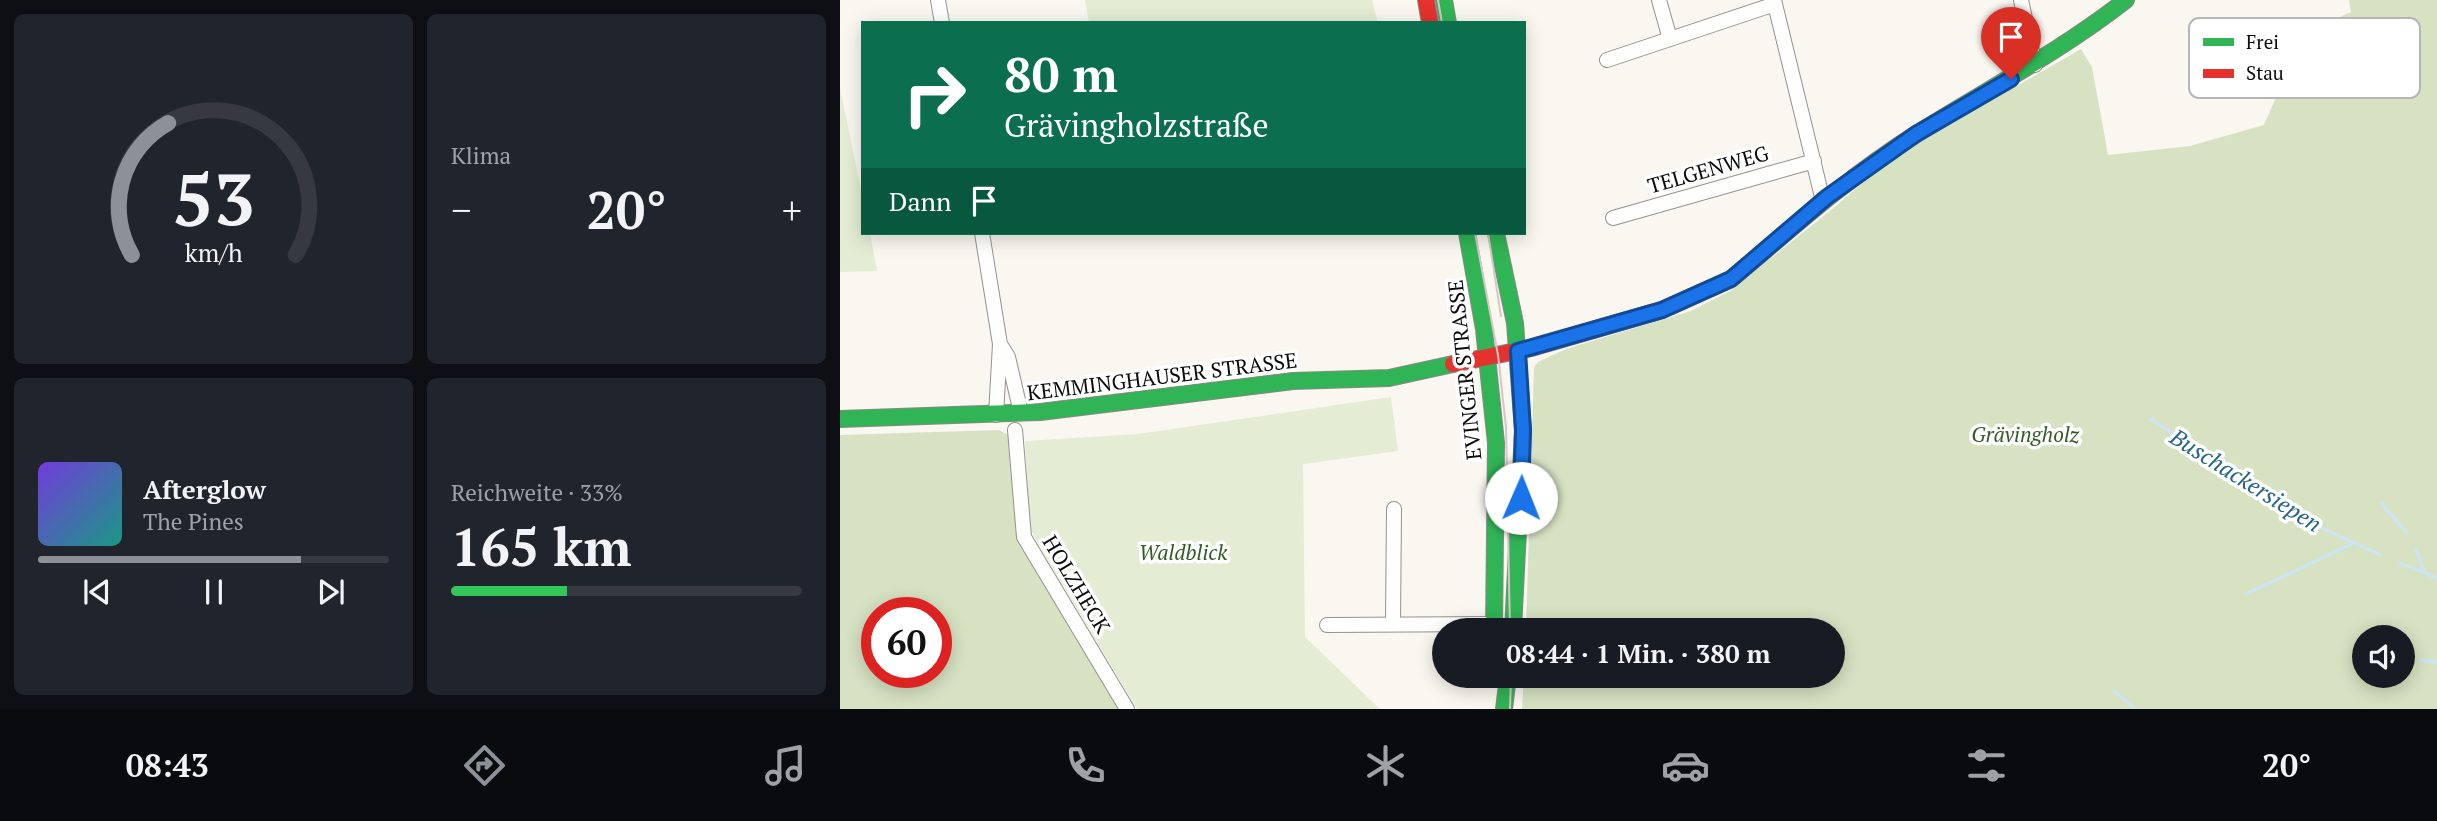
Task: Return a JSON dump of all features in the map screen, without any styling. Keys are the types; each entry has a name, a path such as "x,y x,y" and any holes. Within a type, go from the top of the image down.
{"main road":[{"path":"1426,0 1430,21"},
{"path":"1444,0 1448,21"},
{"name":"KEMMINGHAUSER STRASSE","path":"840,419 996,415 1106,407 1293,381 1389,378 1518,351 1662,310 1720,284 1764,253 1823,201 1916,134 2035,65 2081,35 2126,0"},
{"name":"EVINGER STRASSE","path":"1467,235 1487,358 1496,443 1494,618"},
{"path":"1496,235 1518,351 1523,430 1514,618"},
{"path":"1496,688 1497,709"},
{"path":"1504,709 1507,688"}],"street":[{"path":"938,0 942,21"},
{"path":"1659,0 1670,39"},
{"path":"2021,0 2035,65"},
{"path":"1607,60 1774,2 1823,201"},
{"name":"TELGENWEG","path":"1613,218 1814,161"},
{"path":"982,235 1000,344 996,415"},
{"path":"1000,344 1008,357 1021,413"},
{"name":"HOLZHECK","path":"1015,430 1024,537 1127,709"},
{"path":"1393,624 1394,509"},
{"path":"1327,625 1432,625"}],"green space":[{"path":"1085,0 1372,0 1377,21 1089,21"},
{"name":"Grävingholz","path":"2349,0 2437,0 2437,709 1522,709 1523,688 1845,688 1845,618 1526,618 1534,367 1538,362 1566,349 1691,311 1730,291 1890,159 2081,49 2092,67 2108,155 2190,146 2264,125 2276,98 2420,98 2420,18 2338,18 2351,12"},
{"path":"840,88 861,189 861,235 870,235 877,271 840,272"},
{"name":"Waldblick","path":"1391,397 1398,451 1303,464 1305,637 1380,709 1137,709 1030,528 1025,441 1138,434"},
{"path":"999,430 1010,436 1016,529 1020,543 1119,709 840,709 840,435"}],"waterway":[{"name":"Buschackersiepen","path":"2151,419 2306,521 2381,555"},
{"path":"2381,503 2406,532"},
{"path":"2246,594 2354,543"},
{"path":"2416,549 2424,572"},
{"name":"Buschackersiepen","path":"2400,563 2437,578"},
{"path":"2421,660 2437,662"},
{"path":"2114,691 2134,708"}],"tram line":[{"path":"1438,0 1442,21"},
{"path":"1475,235 1498,355 1506,427 1510,618"},
{"path":"1488,235 1501,316"},
{"path":"1510,709 1511,688"}],"traffic: fast":[{"path":"1444,0 1448,21"},
{"path":"1761,254 1877,161 2050,53 2126,0"},
{"path":"1467,235 1484,329 1496,443 1494,618"},
{"path":"1496,235 1515,323 1523,431 1514,618"},
{"path":"840,419 1040,412 1293,381 1389,378 1453,364"},
{"path":"1504,709 1507,688"}],"traffic: jam":[{"path":"1426,0 1430,21"},
{"path":"1453,364 1531,348 1662,310 1731,279 1761,254"}],"route":[{"path":"1521,498 1523,430 1518,351 1662,310 1731,279 1827,197 1916,134 2011,79"}]}
